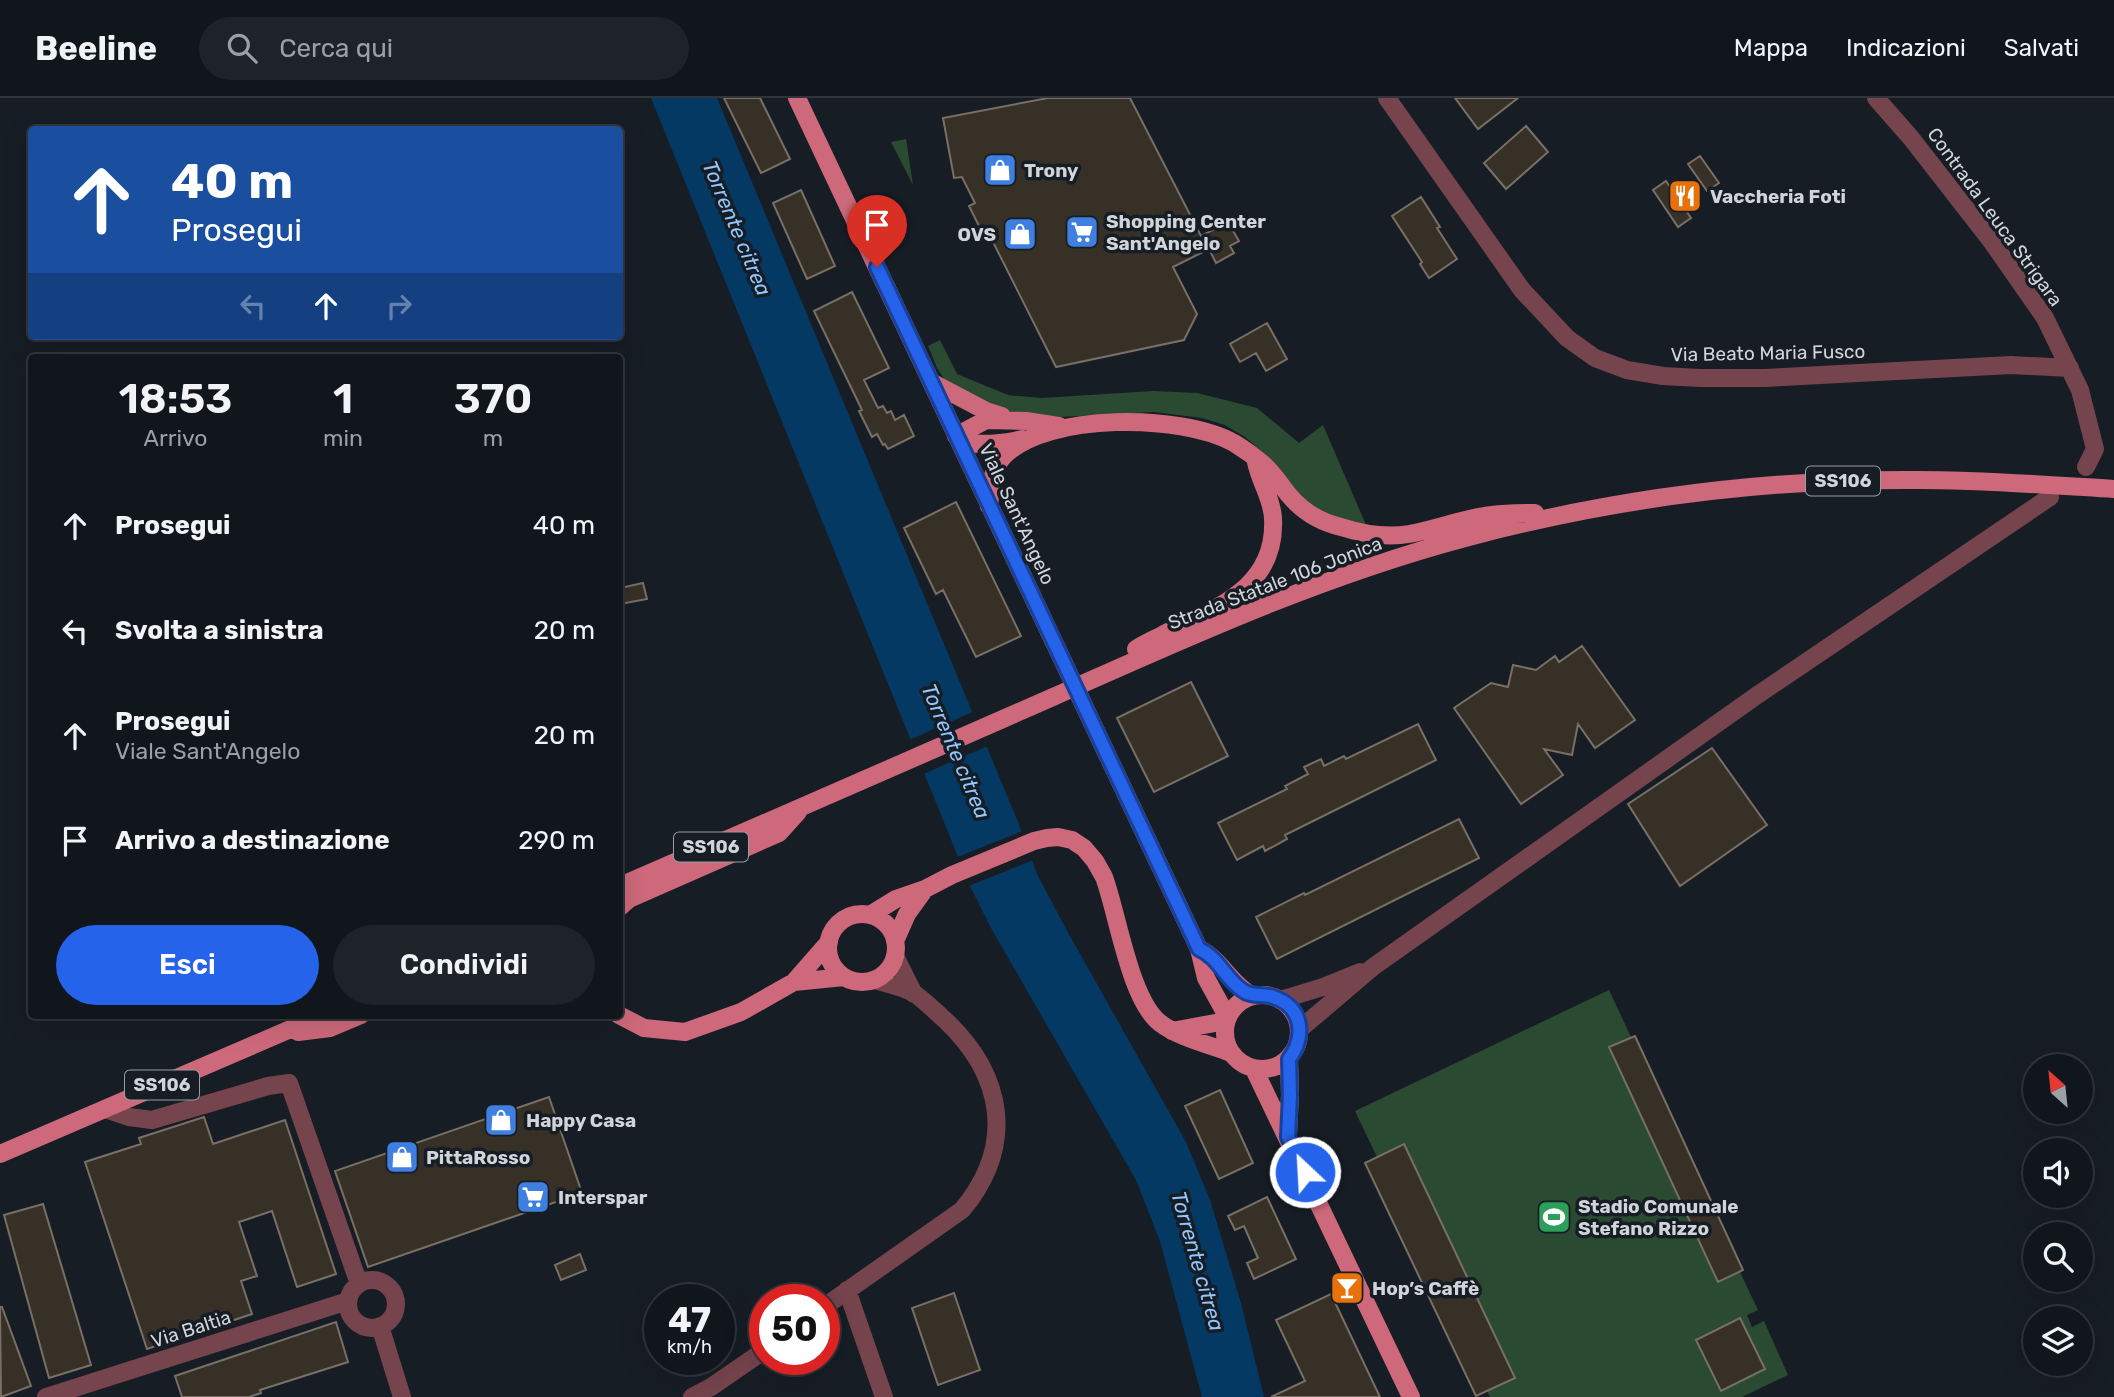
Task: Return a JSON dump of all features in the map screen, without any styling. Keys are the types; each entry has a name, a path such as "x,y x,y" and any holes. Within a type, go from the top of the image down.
{"main road":[{"name":"Viale Sant'Angelo","path":"797,98 1199,949 1206,978 1227,1020"},
{"path":"931,382 1029,432"},
{"path":"958,439 986,420 1029,432 1126,423 1180,426 1212,433 1234,443 1264,465 1298,505 1315,517 1339,527 1381,536 1407,534 1493,515 1573,513"},
{"path":"989,506 997,465 1029,432"},
{"path":"1116,669 1139,647 1234,598 1257,576 1269,552 1273,518 1267,489 1257,469 1255,458"},
{"name":"Strada Statale 106 Jonica","path":"623,885 1212,627 1338,577 1467,537 1573,513 1675,496 1810,482 1919,480 2114,489"},
{"path":"623,904 629,899 779,833 803,807"},
{"path":"925,889 907,914 891,966 884,975 864,982 844,977 831,961 828,952 833,932 840,923 849,918 870,915 896,899 1034,841 1058,837 1084,848 1095,861 1108,888 1137,987 1144,1003 1160,1023 1172,1031 1231,1053 1254,1069 1266,1070 1279,1066 1296,1050 1300,1029 1297,1017 1290,1007 1272,996 1253,996 1242,1000 1233,1008 1227,1020 1226,1043 1231,1053"},
{"path":"870,915 886,924 892,932 895,949"},
{"path":"623,1017 644,1028 685,1032 741,1012 794,982 829,942"},
{"name":"Viale Sant'Angelo","path":"1199,949 1209,954 1242,990 1253,996"},
{"path":"794,982 844,977"},
{"name":"SS106","path":"0,1154 314,1019"},
{"path":"281,1033 330,1028 351,1019"},
{"path":"1172,1031 1227,1020"},
{"path":"1288,1137 1289,1059"},
{"path":"1254,1069 1411,1397"}],"street":[{"name":"Via Beato Maria Fusco","path":"1387,98 1522,290 1567,338 1595,358 1627,370 1700,378 1765,378 2011,365 2070,368"},
{"name":"Contrada Leuca Strigara","path":"1876,98 1911,138 1992,242 2045,318 2080,390 2095,449 2086,467"},
{"path":"1300,1029 1373,967 1756,696 2050,497"},
{"path":"895,949 914,994"},
{"path":"1280,1000 1323,987 1373,967"},
{"path":"840,1295 962,1210 974,1196 995,1150 995,1101 986,1075 973,1052 956,1030 914,994 874,980"},
{"path":"105,1109 129,1118 152,1120 268,1086 289,1083 359,1284"},
{"path":"373,1280 386,1284 391,1290 396,1303 395,1311 387,1323 364,1326 352,1316 348,1301 359,1284 373,1280"},
{"path":"847,1290 884,1397"},
{"name":"Via Baltia","path":"46,1397 348,1301"},
{"path":"380,1326 402,1397"},
{"path":"692,1397 749,1361"}],"green space":[{"path":"906,139 913,185 891,142"},
{"path":"940,340 957,374 1008,395 1042,398 1153,391 1197,393 1257,408 1299,443 1323,425 1366,525 1346,522 1304,502 1263,452 1225,425 1202,418 1154,412 1060,417 1016,413 995,407 944,379 928,346"},
{"name":"Stadio Comunale Stefano Rizzo","path":"1609,990 1631,1037 1635,1036 1743,1270 1740,1272 1758,1310 1747,1315 1752,1327 1764,1321 1788,1375 1742,1397 1490,1397 1487,1391 1476,1396 1365,1163 1377,1157 1355,1111"}],"water":[{"name":"Torrente citrea","path":"651,98 717,98 1018,822 1037,874 1186,1142 1210,1200 1241,1303 1264,1397 1202,1397 1160,1241 1136,1180 991,928 969,884"}],"pier":[{"path":"975,711 990,745 921,775 907,741"},
{"path":"1025,830 1036,859 966,887 955,858"}],"building":[{"path":"724,98 760,98 790,159 761,173"},
{"name":"Shopping Center Sant'Angelo","path":"1048,98 1130,98 1201,236 1228,222 1239,241 1230,246 1234,253 1216,263 1209,249 1173,267 1197,314 1184,340 1056,367 991,238 986,240 969,206 975,203 962,177 954,178 943,118"},
{"path":"1455,98 1518,98 1478,129"},
{"path":"1526,126 1548,152 1506,189 1484,163"},
{"path":"1700,156 1719,183 1707,191 1688,164"},
{"path":"1666,181 1691,218 1678,227 1653,190"},
{"path":"801,190 835,266 807,279 773,203"},
{"path":"1421,197 1457,259 1429,278 1420,264 1422,262 1392,216"},
{"path":"852,292 889,368 864,380 878,408 883,406 887,413 891,411 895,420 904,415 914,436 888,449 877,434 872,437 859,411 862,410 814,311"},
{"path":"1267,323 1287,359 1266,371 1256,353 1240,362 1230,344"},
{"path":"956,502 1021,636 976,657 943,590 936,594 904,528"},
{"path":"643,583 647,599 623,603 623,587"},
{"path":"1582,646 1635,720 1595,748 1578,724 1572,755 1544,749 1563,775 1521,804 1454,708 1491,683 1508,687 1513,665 1536,670 1555,656 1559,662"},
{"path":"1191,682 1228,756 1154,792 1117,718"},
{"path":"1418,724 1436,760 1285,835 1287,839 1265,851 1263,846 1237,860 1218,823 1287,789 1285,786 1308,774 1304,767 1321,759 1324,766 1344,756 1346,759"},
{"path":"1712,748 1767,825 1680,886 1628,804"},
{"path":"1459,819 1479,858 1277,959 1256,917"},
{"path":"1635,1036 1743,1270 1718,1282 1609,1047"},
{"path":"1220,1090 1253,1163 1219,1179 1185,1106"},
{"path":"549,1097 582,1193 368,1267 335,1171"},
{"path":"204,1117 213,1144 285,1120 336,1274 297,1287 272,1211 239,1222 257,1276 241,1281 252,1314 147,1349 85,1162 141,1144 139,1138"},
{"path":"1404,1144 1515,1378 1476,1396 1365,1163"},
{"path":"1267,1197 1296,1259 1254,1279 1247,1263 1258,1258 1244,1226 1235,1230 1228,1216"},
{"path":"43,1204 91,1365 49,1378 4,1215"},
{"path":"580,1254 586,1270 561,1280 555,1265"},
{"path":"954,1293 980,1370 938,1385 912,1308"},
{"path":"1331,1294 1380,1397 1271,1397 1305,1381 1276,1320"},
{"path":"0,1307 31,1386 1,1397"},
{"path":"1740,1318 1765,1369 1721,1391 1696,1340"},
{"path":"336,1322 348,1362 260,1390 261,1393 249,1397 182,1397 175,1376"}],"place":[{"name":"Trony","path":"1000,170"},
{"name":"Vaccheria Foti","path":"1685,196"},
{"name":"Shopping Center Sant'Angelo","path":"1082,232"},
{"name":"OVS","path":"1020,234"},
{"name":"Happy Casa","path":"501,1120"},
{"name":"PittaRosso","path":"402,1157"},
{"name":"Interspar","path":"533,1197"},
{"name":"Stadio Comunale Stefano Rizzo","path":"1554,1217"},
{"name":"Hop’s Caffè","path":"1347,1288"}],"route":[{"path":"877,267 1199,949 1209,954 1242,990 1253,996 1272,996 1290,1007 1297,1017 1299,1040 1289,1059 1288,1137 1305,1172"}]}
